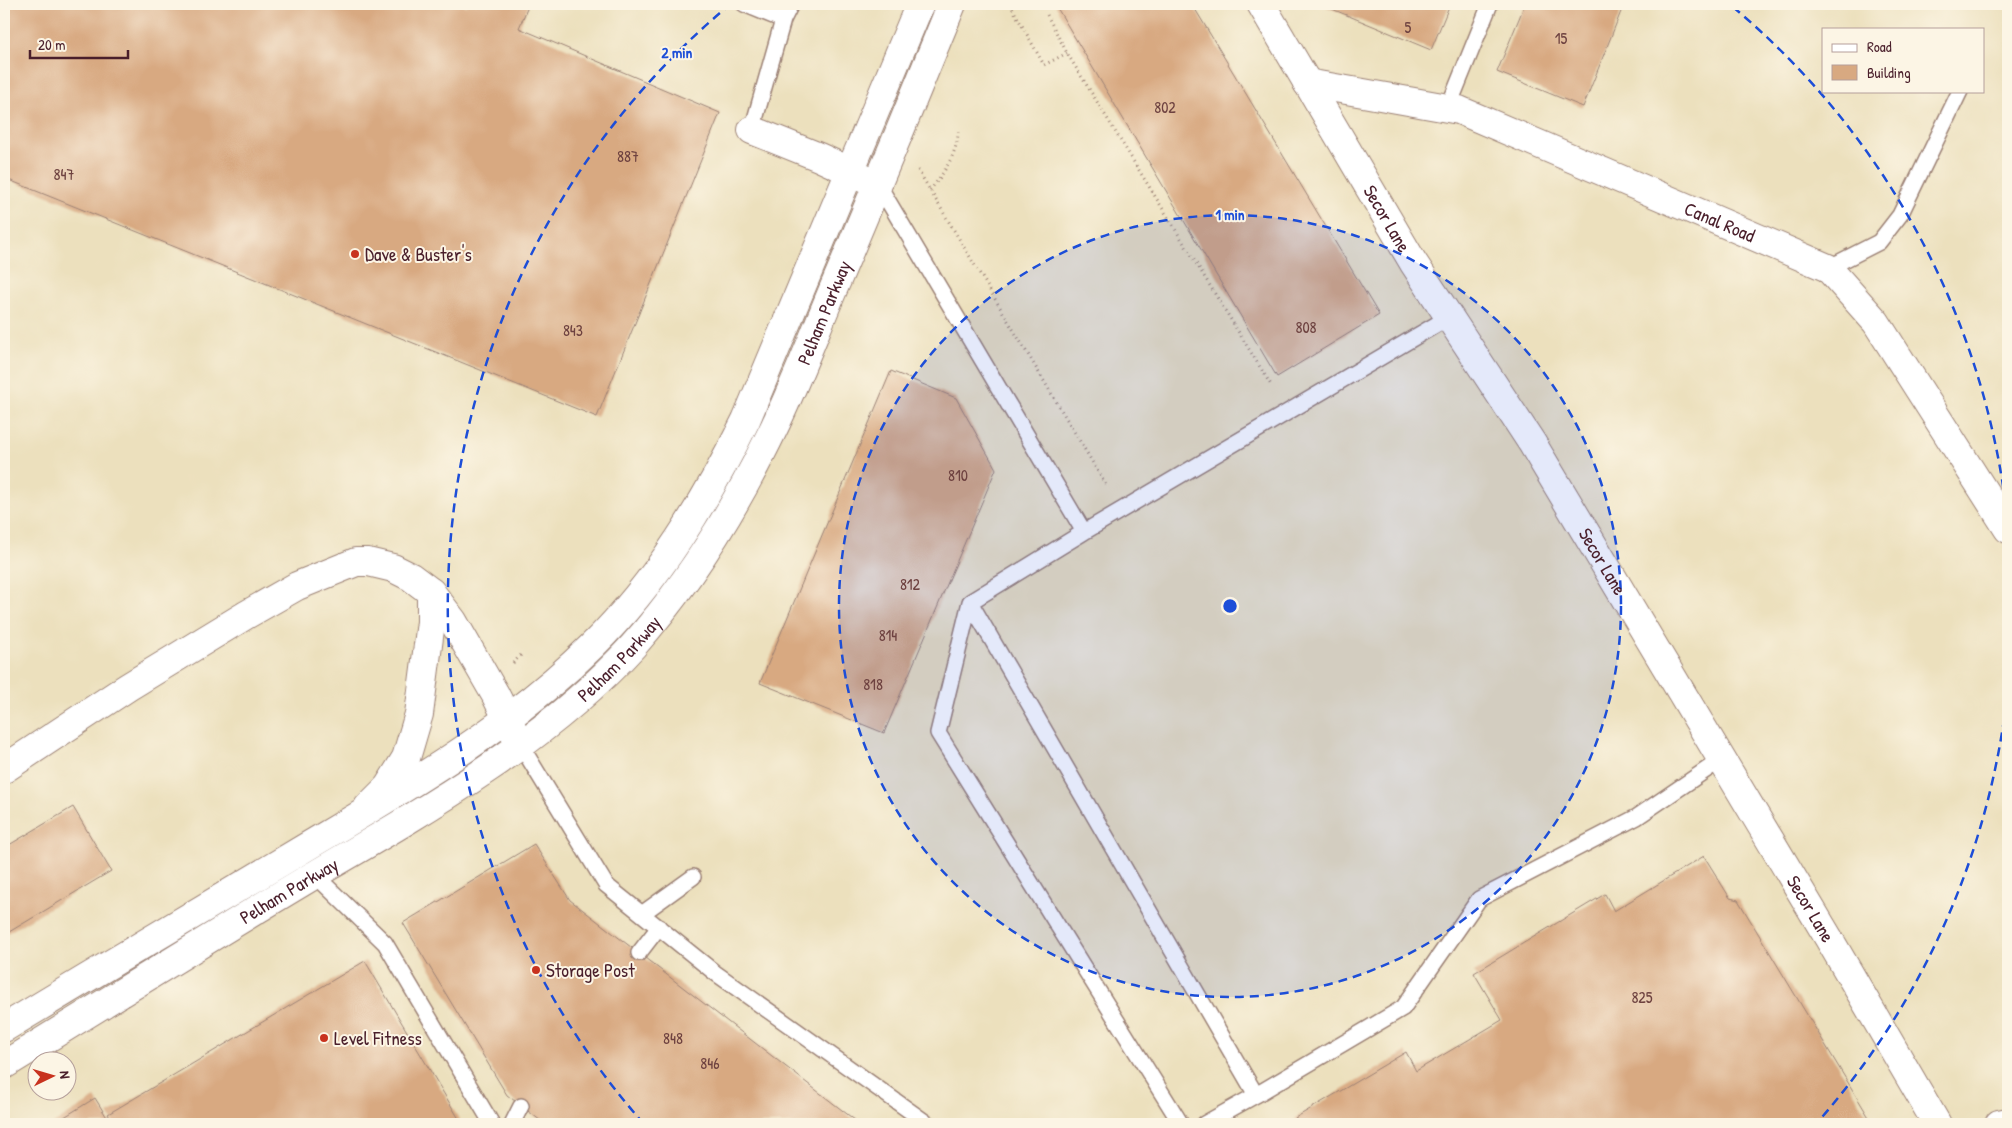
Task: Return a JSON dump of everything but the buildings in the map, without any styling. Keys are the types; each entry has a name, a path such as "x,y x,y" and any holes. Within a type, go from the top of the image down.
{"street":[{"name":"Pelham Parkway","path":"4,1028 361,815 424,775 539,695 593,645 657,570 690,522 721,471 746,420 920,4"},
{"name":"Pelham Parkway","path":"4,1065 452,792 520,744 587,692 633,646 704,554 768,441 878,184 952,4"},
{"name":"Secor Lane","path":"1261,4 1413,262 1532,443 1722,759 1937,1124"},
{"name":"Canal Road","path":"1307,84 1459,110 1828,268 1876,322 2008,529"},
{"path":"752,130 878,184"},
{"path":"4,769 128,687 246,615 297,586 356,562 368,562 393,568 431,592 453,620 520,744"},
{"path":"361,815 388,787 406,758 419,714 424,681 431,622 431,592"},
{"path":"1999,1124 2008,1122"}],"lane":[{"path":"744,4 783,20"},
{"path":"752,130 783,20 791,4"},
{"path":"1448,108 1490,4"},
{"path":"1828,268 1879,242 1900,215 1960,92"},
{"path":"878,184 1084,532"},
{"path":"1181,1124 938,733 970,602 1084,532 1449,317"},
{"path":"970,602 1256,1095"},
{"path":"520,744 606,885 714,972 928,1124"},
{"path":"1204,1124 1403,1008 1479,899 1637,817 1722,759"},
{"path":"315,875 385,943 492,1124"},
{"path":"643,913 693,877"},
{"path":"639,953 659,927"},
{"path":"512,1124 521,1106"}],"path":[{"path":"1010,4 1044,65 1067,53"},
{"path":"1047,15 1067,53 1271,385"},
{"path":"930,190 939,179 958,141 958,132"},
{"path":"916,166 1106,485"},
{"path":"511,666 522,654"}],"place":[{"name":"Dave & Buster's","path":"355,254"},
{"name":"Storage Post","path":"536,970"},
{"name":"Level Fitness","path":"324,1038"}]}
